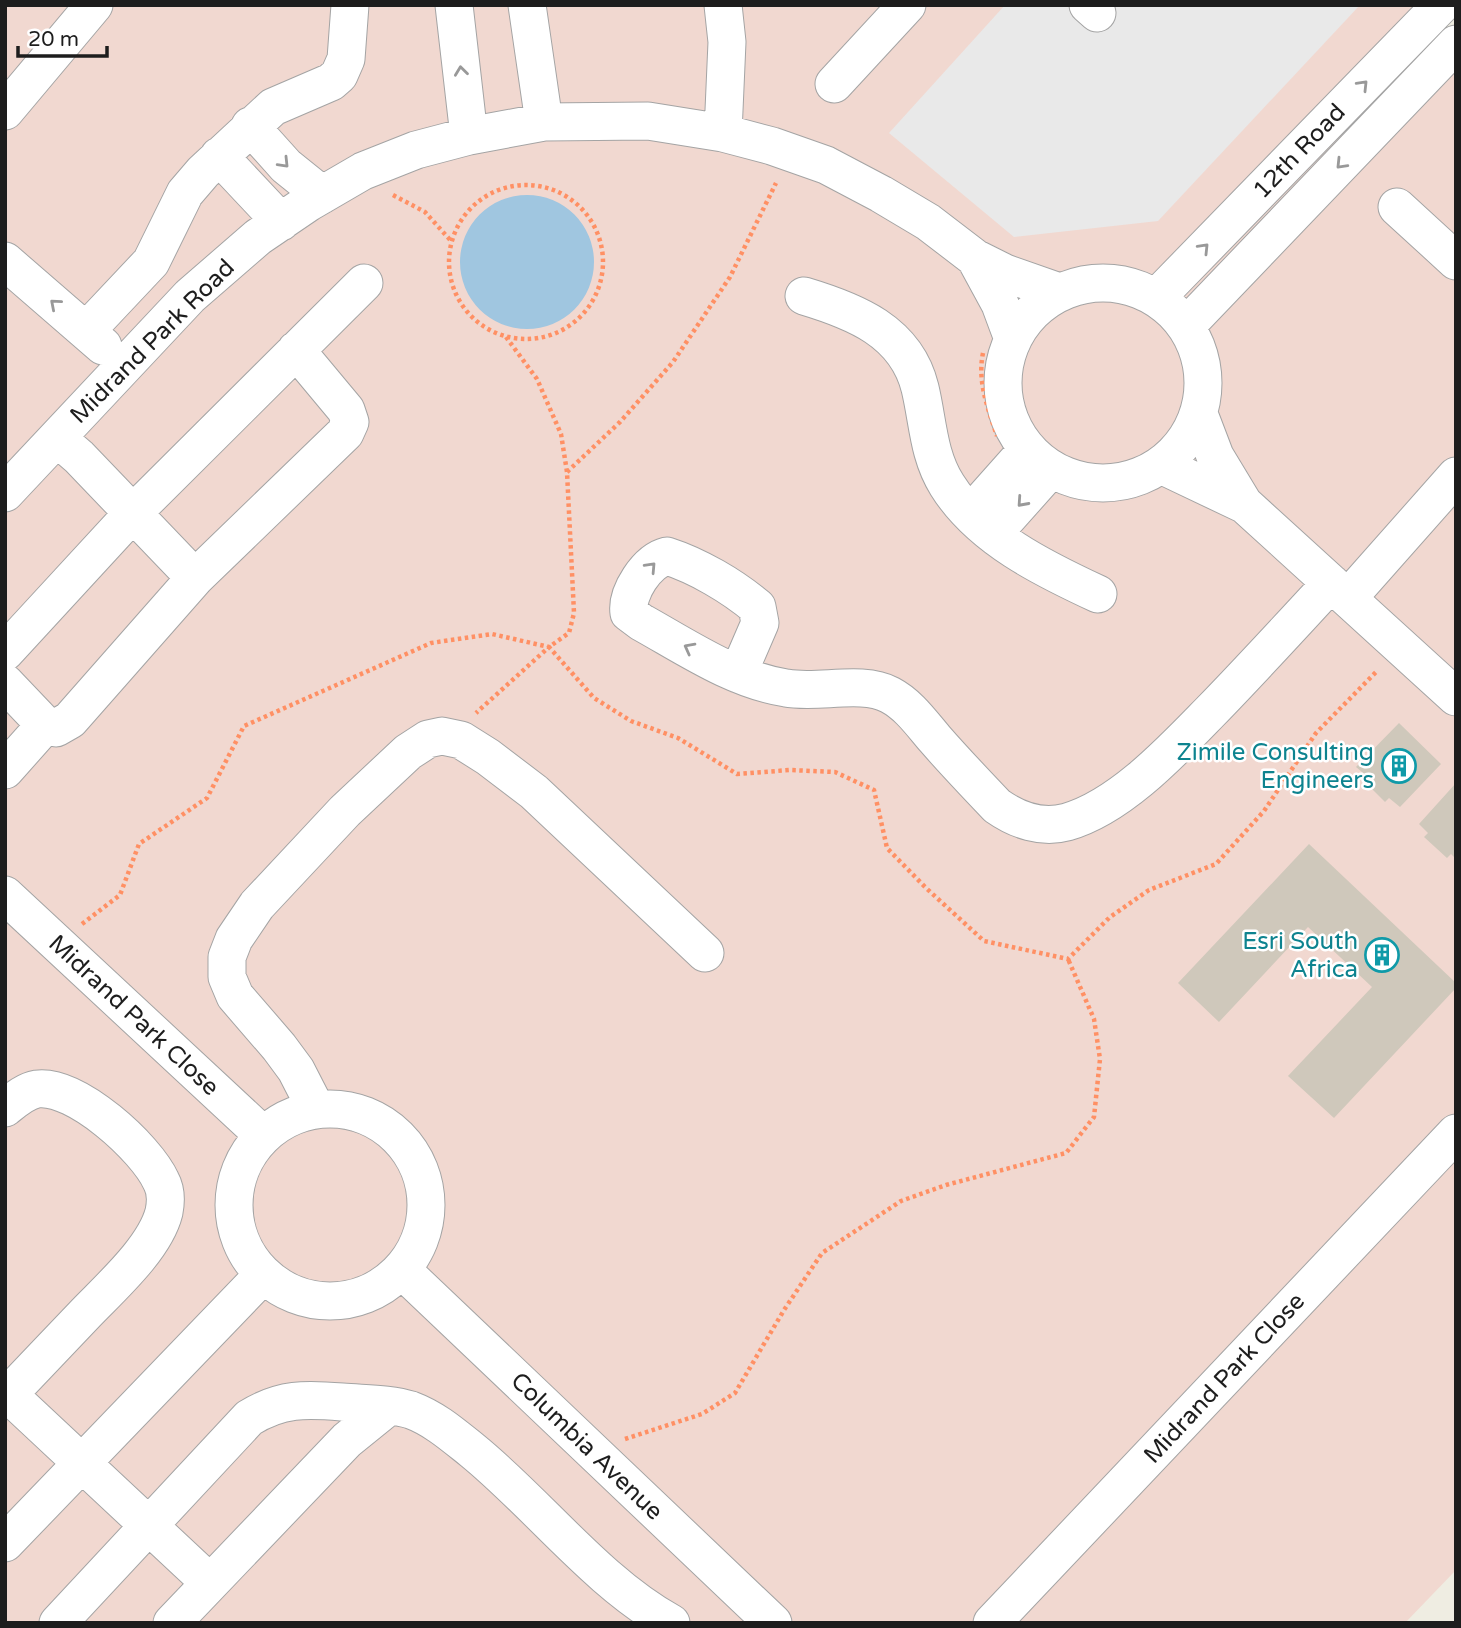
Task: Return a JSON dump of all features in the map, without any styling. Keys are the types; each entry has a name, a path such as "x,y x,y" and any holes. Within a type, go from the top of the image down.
{"street":[{"path":"5,111 94,5"},
{"path":"454,5 469,136"},
{"path":"527,5 544,121"},
{"path":"723,5 727,42 723,133"},
{"path":"834,84 907,5"},
{"name":"12th Road","path":"1157,297 1441,5"},
{"path":"86,331 151,262 185,193 219,156 273,107 331,82 339,75 346,59 350,12"},
{"name":"12th Road","path":"1187,325 1456,44"},
{"name":"Midrand Park Road","path":"5,493 190,296 258,237 363,171 395,158 469,136 544,121 649,121 723,133 772,146 826,165 929,222 975,258 1005,273 1059,292"},
{"path":"250,126 286,166 322,195"},
{"path":"219,156 281,222"},
{"path":"1397,207 1456,261"},
{"name":"Midrand Park Road","path":"975,258 1000,304 999,340"},
{"path":"5,261 125,365"},
{"path":"1092,282 1125,284 1157,297 1187,325 1200,353 1204,384 1199,414 1190,434 1177,451 1161,465 1136,478 1107,484 1078,481 1031,462 1012,425 1003,396 1004,367 999,340 1059,292 1092,282"},
{"path":"5,652 132,513 364,283"},
{"path":"804,296 848,310 876,326 893,340 910,365 919,386 933,458 948,486 982,524 1034,561 1098,594"},
{"path":"5,683 45,725 56,728 70,720 195,578 345,433 350,422 346,410 296,350"},
{"path":"1199,414 1215,456 1244,504 1456,697"},
{"path":"57,438 79,457 195,578"},
{"path":"982,524 1031,462"},
{"path":"1161,465 1244,504"},
{"path":"738,674 787,689 861,687 881,690 903,703 997,806 1015,818 1033,823 1065,823 1089,813 1122,792 1173,750 1456,476"},
{"path":"5,770 45,725"},
{"path":"316,1109 290,1063 235,996 228,977 227,957 234,939 257,905 345,811 408,752 428,739 442,736 461,740 534,792 705,953"},
{"name":"Midrand Park Close","path":"5,895 263,1135"},
{"path":"5,1108 35,1089 51,1089 70,1094 111,1124 151,1164 161,1181 165,1193 163,1213 151,1240 117,1280 7,1396 209,1582"},
{"path":"316,1109 345,1109 374,1118 398,1135 415,1159 425,1187 427,1216 418,1245 402,1270 378,1290 349,1301 318,1302 288,1293 262,1275 244,1250 234,1221 234,1189 244,1160 263,1135 287,1118 316,1109"},
{"name":"Midrand Park Close","path":"992,1623 1456,1133"},
{"name":"Columbia Avenue","path":"402,1270 773,1623"},
{"path":"5,1543 262,1275"},
{"path":"58,1623 147,1524 249,1418 266,1407 288,1401 315,1400 389,1406 413,1411 439,1424 505,1477 579,1550 630,1595 671,1623"},
{"path":"172,1623 347,1440 389,1406"}],"path":[{"path":"567,471 620,422 673,362 730,277 778,179"},
{"path":"393,195 425,212 452,242 450,266 454,290 466,311 484,327 506,337 530,339 553,334 574,322 590,304 601,282 603,258 598,235 587,214 569,197 547,188 523,185 499,190 478,202 462,220 452,242"},
{"path":"381,201 404,190"},
{"path":"999,340 979,370 984,394 1001,447 1031,462"},
{"path":"79,925 120,895 139,844 207,798 244,726 430,643 492,634 549,647 449,737"},
{"path":"591,1450 702,1414 735,1394 784,1310 822,1252 901,1201 946,1185 1066,1153 1094,1117 1100,1059 1094,1019 1068,959"}],"shaded area":[{"path":"5,5 1410,5 1456,49 1456,1570 1405,1623 5,1623"},
{"path":"1005,5 1360,5 1158,221 1014,237 889,133"}],"water":[{"path":"527,195 553,200 574,215 589,236 594,262 589,288 574,309 553,324 527,329 501,324 480,309 465,288 460,262 465,236 480,215 501,200"}],"building":[{"name":"Zimile Consulting Engineers","path":"1399,723 1441,764 1400,807 1389,798 1385,802 1364,781 1368,777 1356,767"},
{"path":"1456,783 1456,859 1451,854 1447,858 1424,837 1428,833 1419,824"},
{"name":"Esri South Africa","path":"1309,844 1456,983 1456,988 1334,1118 1288,1076 1372,987 1308,927 1219,1022 1178,983"}],"place":[{"name":"Zimile Consulting Engineers","path":"1399,766"},
{"name":"Esri South Africa","path":"1382,955"}]}
